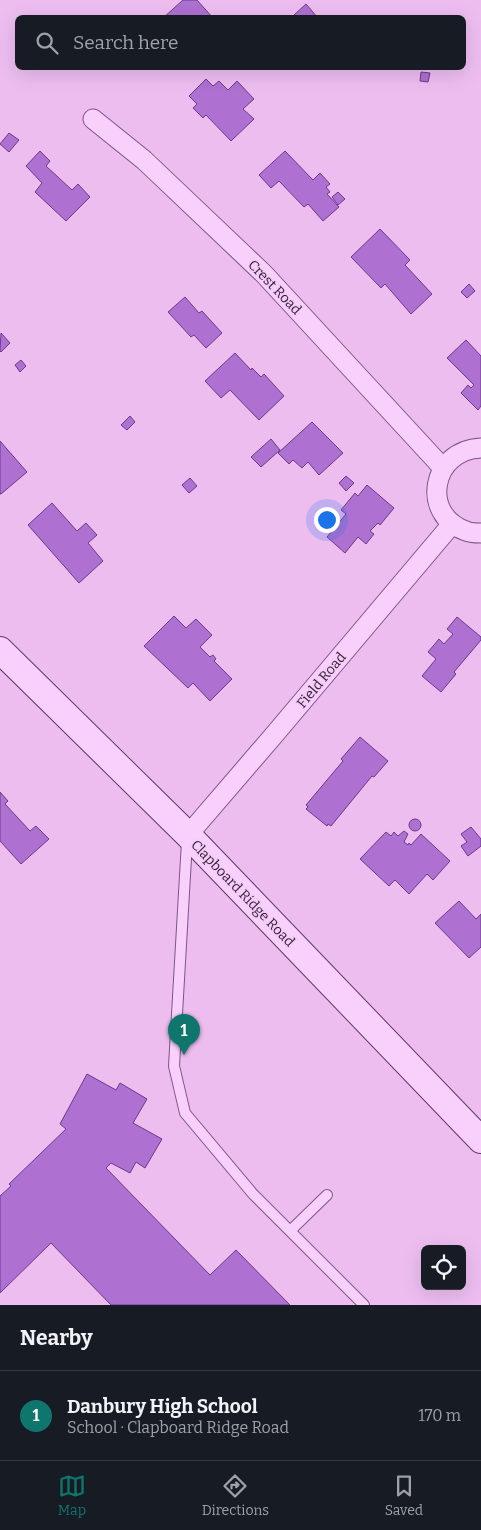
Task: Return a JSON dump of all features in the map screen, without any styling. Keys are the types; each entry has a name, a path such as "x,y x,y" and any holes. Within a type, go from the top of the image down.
{"main road":[{"name":"Clapboard Ridge Road","path":"0,650 188,835 481,1140"}],"street":[{"name":"Crest Road","path":"93,118 144,160 264,274 443,468"},
{"path":"481,448 470,449 454,456 443,468 437,483 437,498 442,512 452,524 466,531 481,534"},
{"name":"Field Road","path":"188,835 452,524"}],"lane":[{"path":"188,835 174,1066 185,1113 253,1194 364,1305"},
{"path":"290,1231 327,1195"}],"building":[{"path":"183,0 197,0 210,15 166,15"},
{"path":"306,4 315,15 294,15"},
{"path":"421,72 430,73 428,82 420,81"},
{"path":"206,79 213,86 219,81 228,90 237,81 254,99 243,109 254,119 231,141 206,115 203,118 193,108 197,104 189,96"},
{"path":"9,133 19,140 9,152 0,144"},
{"path":"40,151 50,161 46,166 72,190 78,184 90,197 66,221 35,192 42,183 26,166"},
{"path":"285,151 313,180 320,173 330,184 326,187 330,192 327,194 339,207 323,221 308,204 304,207 279,181 271,188 259,175"},
{"path":"338,192 345,199 338,205 332,197"},
{"path":"380,229 410,260 405,265 432,294 411,314 385,284 381,288 351,257"},
{"path":"469,284 475,291 467,298 461,292"},
{"path":"185,297 199,313 202,311 222,333 206,348 194,335 191,337 168,312"},
{"path":"1,333 10,343 1,352 0,351"},
{"path":"466,340 481,356 481,406 478,410 461,393 468,385 471,388 474,385 447,358"},
{"path":"235,353 251,370 252,368 261,377 264,374 284,396 259,420 230,390 221,398 205,381"},
{"path":"21,360 26,366 20,372 15,365"},
{"path":"130,416 135,422 127,430 121,425"},
{"path":"312,422 343,453 319,475 308,462 302,468 293,460 289,464 278,453"},
{"path":"271,439 280,450 261,467 251,457"},
{"path":"0,441 27,472 1,494 0,494"},
{"path":"346,476 354,483 346,491 339,483"},
{"path":"190,478 197,486 189,493 182,485"},
{"path":"367,485 394,508 380,525 378,523 370,531 374,534 366,544 358,537 345,553 327,537 346,514 341,510 355,493 358,496"},
{"path":"52,503 77,531 86,523 97,535 88,543 103,561 79,583 28,525"},
{"path":"174,616 186,628 196,619 212,635 200,647 210,657 213,655 216,659 214,661 232,679 210,701 193,683 188,688 144,646"},
{"path":"457,617 481,637 481,640 454,672 456,674 441,692 422,676 436,659 428,652 439,639 444,644 453,634 447,629"},
{"path":"360,737 388,761 374,777 372,776 331,826 328,824 327,826 306,809 308,807 306,805 343,761 341,759"},
{"path":"0,792 8,801 5,804 30,831 36,826 49,839 21,864 0,841"},
{"path":"413,819 417,819 421,825 417,831 413,831 409,827 409,823"},
{"path":"471,827 481,839 481,846 468,856 461,846 467,842 461,834"},
{"path":"404,831 408,834 404,842 408,845 409,843 411,845 421,834 450,861 433,880 427,874 409,894 395,880 389,886 360,859 386,832 391,836 394,832 398,836"},
{"path":"459,901 476,919 481,914 481,947 469,958 435,923"},
{"path":"87,1074 116,1090 120,1083 147,1099 133,1123 162,1139 145,1168 136,1162 130,1173 111,1163 106,1168 210,1275 236,1250 290,1305 111,1305 51,1243 0,1293 0,1196 11,1186 9,1184 66,1129 60,1124"}],"place":[{"name":"Danbury High School","path":"184,1055"}]}
